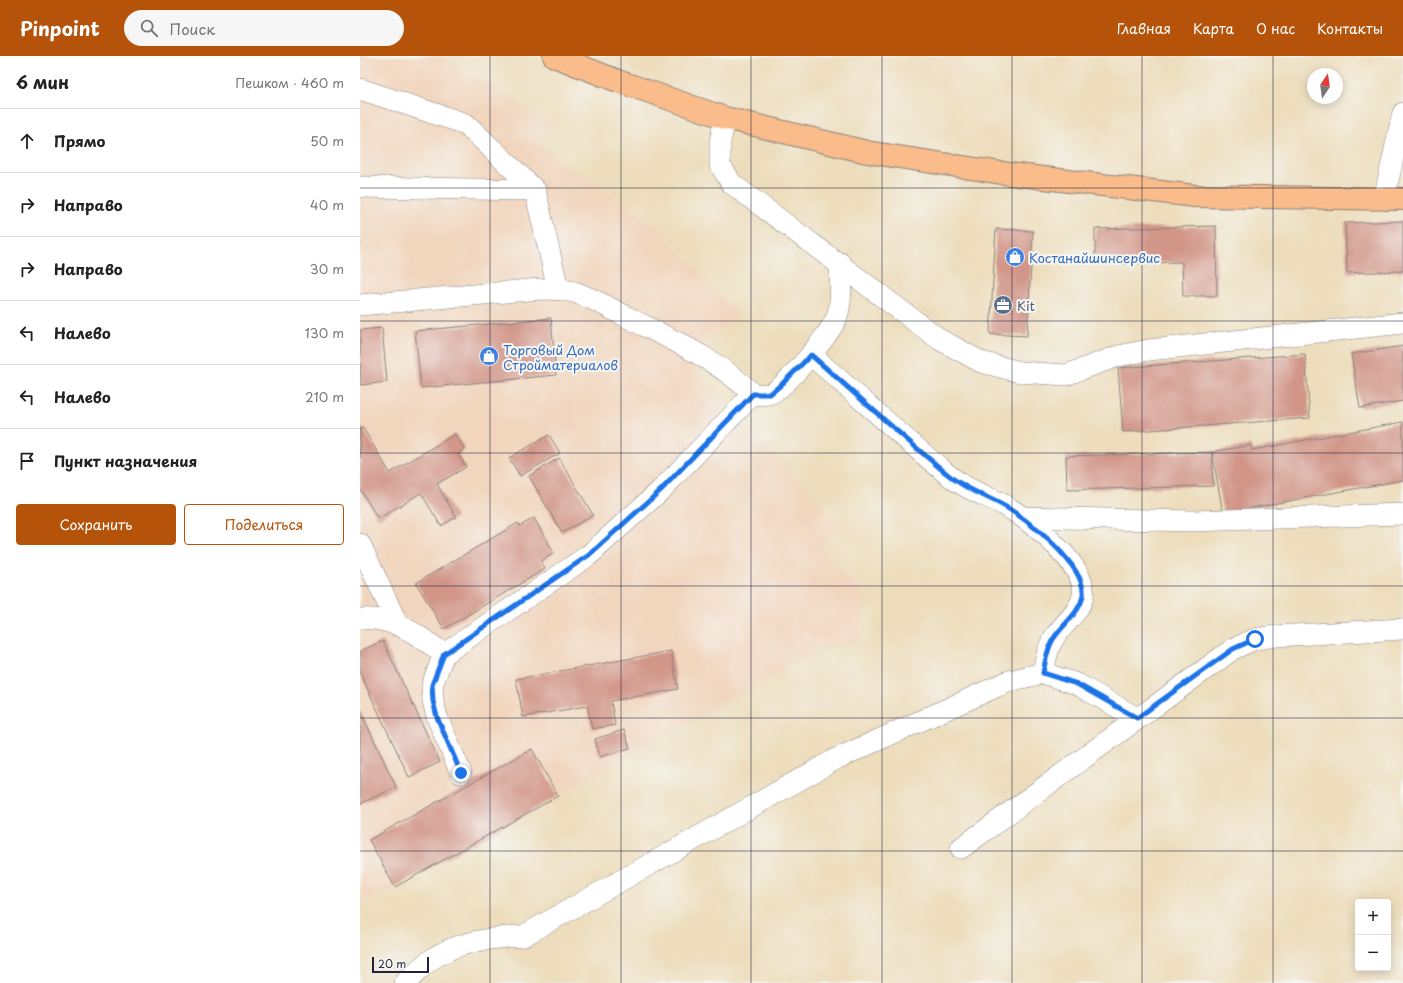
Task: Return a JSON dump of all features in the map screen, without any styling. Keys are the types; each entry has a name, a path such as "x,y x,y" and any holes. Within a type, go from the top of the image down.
{"highway":[{"path":"554,56 618,82 726,118 866,152 1002,173 1195,196 1394,199"}],"lane":[{"path":"360,89 466,124 535,190 558,289"},
{"path":"1394,199 1403,113"},
{"path":"726,118 720,142 720,165 732,184 940,339 981,362 1020,372 1066,375 1118,356 1149,350 1403,323"},
{"path":"360,187 535,190"},
{"path":"360,305 540,289 558,289 574,292 703,356 740,381 753,394 770,394 811,355 836,318 840,297 840,263"},
{"path":"811,355 947,474 976,493 1003,505 1023,517 1072,565 1080,578 1083,596 1075,614 1052,641 1043,673"},
{"path":"461,773 437,717 433,701 432,685 444,654 589,555 661,490 753,394"},
{"path":"1023,517 1192,521 1403,514"},
{"path":"360,544 397,623"},
{"path":"360,619 374,618 397,623 416,633 444,654"},
{"path":"962,848 1137,718 1233,649 1255,639 1276,636 1403,629"},
{"path":"405,983 428,961 455,946 491,938 523,936 836,759 1009,681 1043,673 1077,684 1137,718"}],"shaded area":[{"path":"360,56 443,56 550,124 539,144 656,227 738,314 686,360 842,526 818,548 865,595 859,643 816,652 395,887 360,904"}],"building":[{"path":"1403,221 1403,271 1347,273 1345,223"},
{"path":"1216,226 1217,296 1183,296 1182,262 1095,264 1095,229"},
{"path":"996,229 1033,231 1027,336 990,334"},
{"path":"551,318 556,375 421,388 415,331"},
{"path":"382,328 387,382 360,385 360,330"},
{"path":"1403,346 1403,401 1360,408 1351,354"},
{"path":"1305,354 1310,418 1123,432 1118,368"},
{"path":"1403,422 1403,480 1223,513 1212,452 1251,445 1252,450"},
{"path":"363,428 390,473 455,434 465,449 458,454 466,467 437,484 456,517 441,526 421,493 378,519 360,489 360,429"},
{"path":"549,435 560,453 520,476 509,458"},
{"path":"1212,452 1213,486 1067,490 1066,456"},
{"path":"559,458 593,515 562,533 529,476"},
{"path":"534,518 554,553 541,561 545,569 444,629 416,583 518,523 520,526"},
{"path":"383,641 440,762 409,777 360,673 360,651"},
{"path":"671,651 678,689 611,701 615,725 592,729 587,706 523,717 516,679"},
{"path":"360,710 396,787 360,804"},
{"path":"624,730 630,748 600,757 595,739"},
{"path":"532,749 558,796 395,887 369,840"}],"place":[{"name":"Костанайшинсервис","path":"1015,257"},
{"name":"Kit","path":"1003,305"},
{"name":"Торговый Дом Стройматериалов","path":"489,356"}],"route":[{"path":"461,773 437,717 433,701 432,685 444,654 589,555 661,490 753,394 770,394 811,355 947,474 976,493 1003,505 1023,517 1072,565 1080,578 1083,596 1075,614 1052,641 1047,653 1043,673 1077,684 1137,718 1233,649 1255,639"}]}
